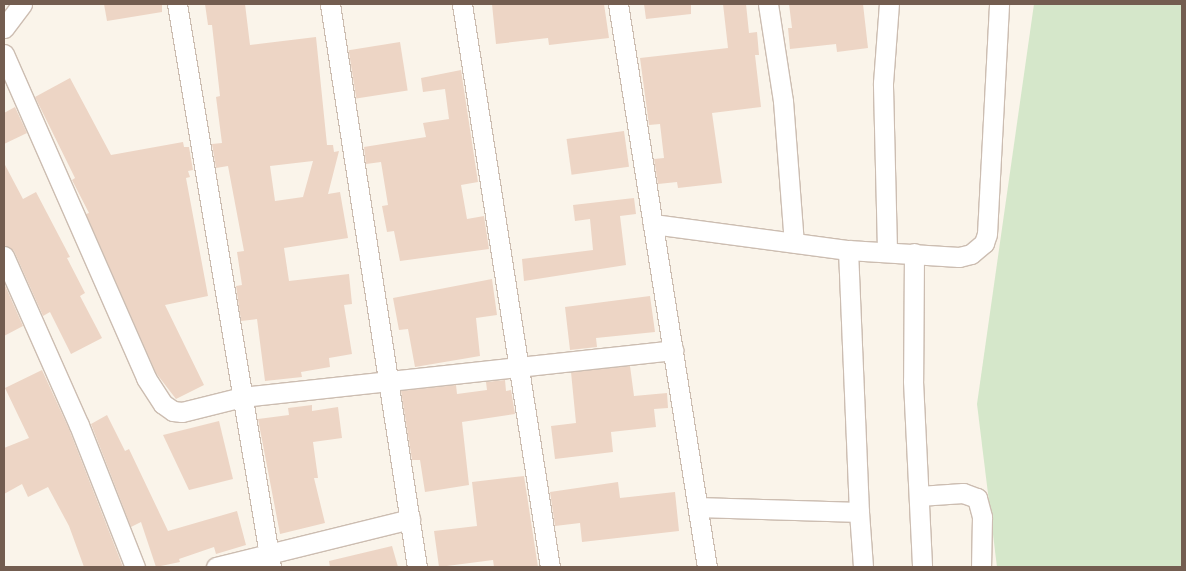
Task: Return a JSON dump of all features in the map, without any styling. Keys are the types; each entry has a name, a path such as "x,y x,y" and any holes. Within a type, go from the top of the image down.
{"street":[{"path":"4,28 22,4"},
{"path":"177,4 270,560"},
{"path":"330,4 417,567"},
{"path":"462,4 550,567"},
{"path":"618,4 707,567"},
{"path":"768,4 783,101 794,243"},
{"path":"887,250 883,83 889,4"},
{"path":"653,224 848,250 887,250 958,257 979,250 987,234 999,4"},
{"path":"4,54 155,394 173,411 182,412 242,398 519,365 673,350"},
{"path":"848,250 863,567"},
{"path":"914,253 913,381 922,567"},
{"path":"4,256 79,424 134,567"},
{"path":"919,496 963,493 977,498 982,517 980,567"},
{"path":"698,508 859,512"},
{"path":"216,567 270,560 410,519"}],"green space":[{"path":"1034,4 1182,4 1182,567 997,567 977,404"}],"building":[{"path":"104,4 162,4 162,12 107,21"},
{"path":"205,4 245,4 250,45 316,37 327,145 333,145 334,152 339,151 328,194 340,192 348,238 284,248 289,281 349,274 352,304 344,305 352,354 329,358 330,367 301,372 302,377 265,381 257,319 241,321 236,286 242,285 237,252 244,251 228,166 216,168 212,144 222,143 216,97 220,96 212,25 208,25","holes":["313,161 303,197 275,201 270,166"]},
{"path":"492,4 604,4 609,38 549,45 548,38 496,44"},
{"path":"644,4 691,4 691,14 646,19"},
{"path":"723,4 746,4 749,33 757,32 759,55 755,55 761,107 712,113 722,183 678,188 677,182 658,184 654,159 664,158 660,124 649,125 640,58 728,48"},
{"path":"789,4 863,4 868,48 837,52 836,44 790,49 788,28 792,28"},
{"path":"400,42 408,90 356,99 349,50"},
{"path":"461,70 478,182 461,185 467,219 484,216 489,249 400,261 394,231 387,232 382,206 388,205 381,162 366,164 364,147 426,137 423,123 449,119 445,89 423,92 421,78"},
{"path":"70,78 111,155 183,142 184,147 189,147 193,170 188,171 190,177 186,178 208,296 165,305 204,385 176,399 156,373 86,214 89,213 72,180 75,178 35,97"},
{"path":"15,107 27,133 4,144 4,113"},
{"path":"624,131 629,167 572,175 567,139"},
{"path":"4,163 23,199 36,192 70,257 67,258 85,293 80,296 102,338 71,354 50,312 43,316 14,251 4,245"},
{"path":"634,198 636,214 620,216 626,265 524,281 522,259 593,250 590,219 575,221 573,205"},
{"path":"492,279 497,315 476,318 480,356 415,367 408,329 399,330 393,298"},
{"path":"4,283 23,326 4,336"},
{"path":"650,296 655,332 596,338 597,347 570,350 565,307"},
{"path":"630,366 634,396 667,393 668,408 654,409 656,427 611,432 613,452 555,459 551,426 576,423 571,372"},
{"path":"42,370 69,429 123,567 84,567 69,526 48,487 28,497 22,484 4,494 4,448 29,438 5,388"},
{"path":"505,380 506,391 511,390 515,414 462,422 469,485 425,492 420,460 412,460 401,391 456,385 457,394 487,390 486,382"},
{"path":"312,405 312,411 338,407 342,438 313,442 318,478 314,478 325,523 280,534 258,419 289,415 288,408"},
{"path":"107,415 125,451 129,449 168,531 237,511 246,545 216,554 214,547 179,559 180,562 156,567 141,522 131,527 91,424"},
{"path":"219,421 233,479 189,490 163,435"},
{"path":"524,476 538,567 494,567 493,560 439,567 434,531 477,526 472,482"},
{"path":"618,482 620,498 675,492 679,531 582,542 580,523 555,526 550,492"},
{"path":"392,546 398,567 330,567 329,561"}]}
